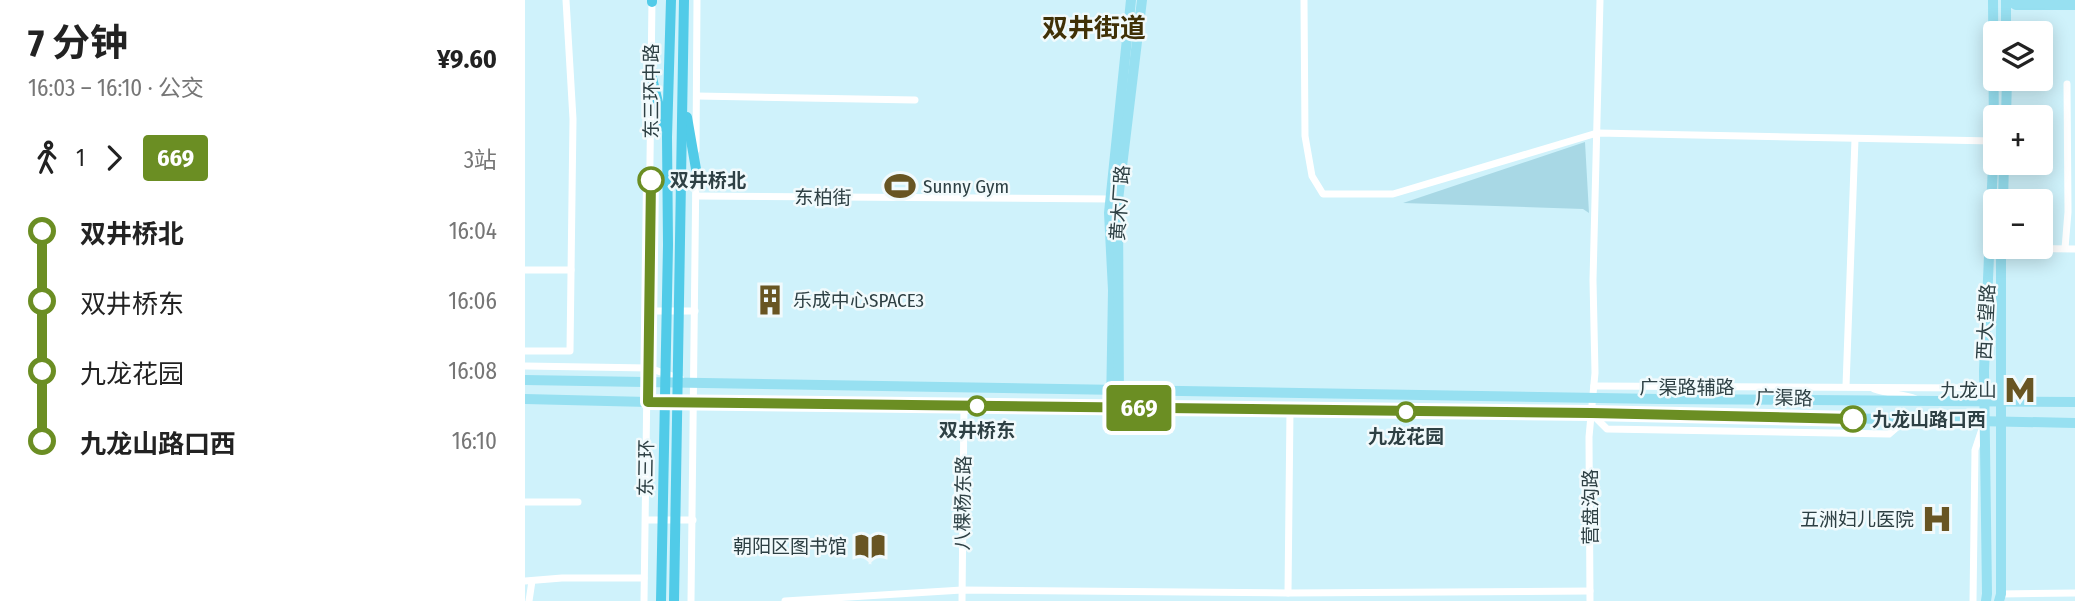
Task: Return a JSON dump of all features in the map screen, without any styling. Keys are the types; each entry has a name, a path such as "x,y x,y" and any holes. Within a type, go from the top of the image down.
{"highway":[{"name":"东三环","path":"661,601 671,0"},
{"name":"东三环","path":"674,601 684,3"},
{"path":"651,75 667,137"},
{"path":"682,92 696,169"}],"main road":[{"name":"黄木厂路","path":"1115,408 1114,200 1131,0"},
{"name":"黄木厂路","path":"1114,200 1142,0"},
{"name":"西大望路","path":"1993,0 1994,105"},
{"path":"2006,21 2007,0 2016,5 2075,5"},
{"name":"西大望路","path":"1986,601 1983,372 1992,175"},
{"name":"西大望路","path":"2001,259 2001,599"},
{"name":"广渠路","path":"525,380 1116,391 1593,391 2075,402"},
{"name":"广渠路","path":"525,399 1591,413 2075,423"}],"street":[{"path":"525,351 570,351 573,119 566,0"},
{"path":"691,601 698,0"},
{"path":"1304,0 1305,136 1311,176 1324,194 1394,194 1597,133 1983,141"},
{"name":"营盘沟路","path":"1590,601 1593,280 1600,0"},
{"name":"东三环中路","path":"644,601 652,1"},
{"path":"2065,248 2072,212 2067,84"},
{"path":"697,96 915,100"},
{"path":"1846,386 1855,139"},
{"name":"东柏街","path":"696,196 1114,200"},
{"path":"2053,248 2075,249"},
{"path":"525,270 571,270"},
{"path":"649,311 695,311"},
{"path":"525,366 649,368 695,384"},
{"name":"广渠路辅路","path":"1593,391 1846,386 1973,388 1984,400"},
{"path":"1866,387 1884,393 1902,393 1917,400"},
{"name":"八棵杨东路","path":"962,601 964,406"},
{"path":"1288,593 1290,410"},
{"path":"1591,413 1607,429 1889,434 1905,420"},
{"path":"1973,601 1975,450 1985,422"},
{"path":"525,502 578,502"},
{"path":"646,520 693,520"},
{"path":"529,601 529,581 562,578 644,579"},
{"path":"785,601 962,590 1222,597 1288,593 1373,597 1590,591"},
{"path":"1113,592 1115,601"},
{"path":"2001,599 2075,593"}],"shaded area":[{"path":"1585,142 1589,213 1583,209 1403,203"}],"bus line":[{"name":"669","path":"651,180 648,402 1591,413 1853,419"}],"place":[{"name":"双井桥北","path":"651,180"},
{"name":"Sunny Gym","path":"900,186"},
{"name":"乐成中心SPACE3","path":"770,300"},
{"name":"九龙山","path":"2020,390"},
{"name":"双井桥东","path":"977,406"},
{"name":"九龙花园","path":"1406,412"},
{"name":"九龙山路口西","path":"1853,419"},
{"name":"五洲妇儿医院","path":"1937,519"},
{"name":"朝阳区图书馆","path":"870,546"}],"district":[{"name":"双井街道","path":"1094,28"}]}
